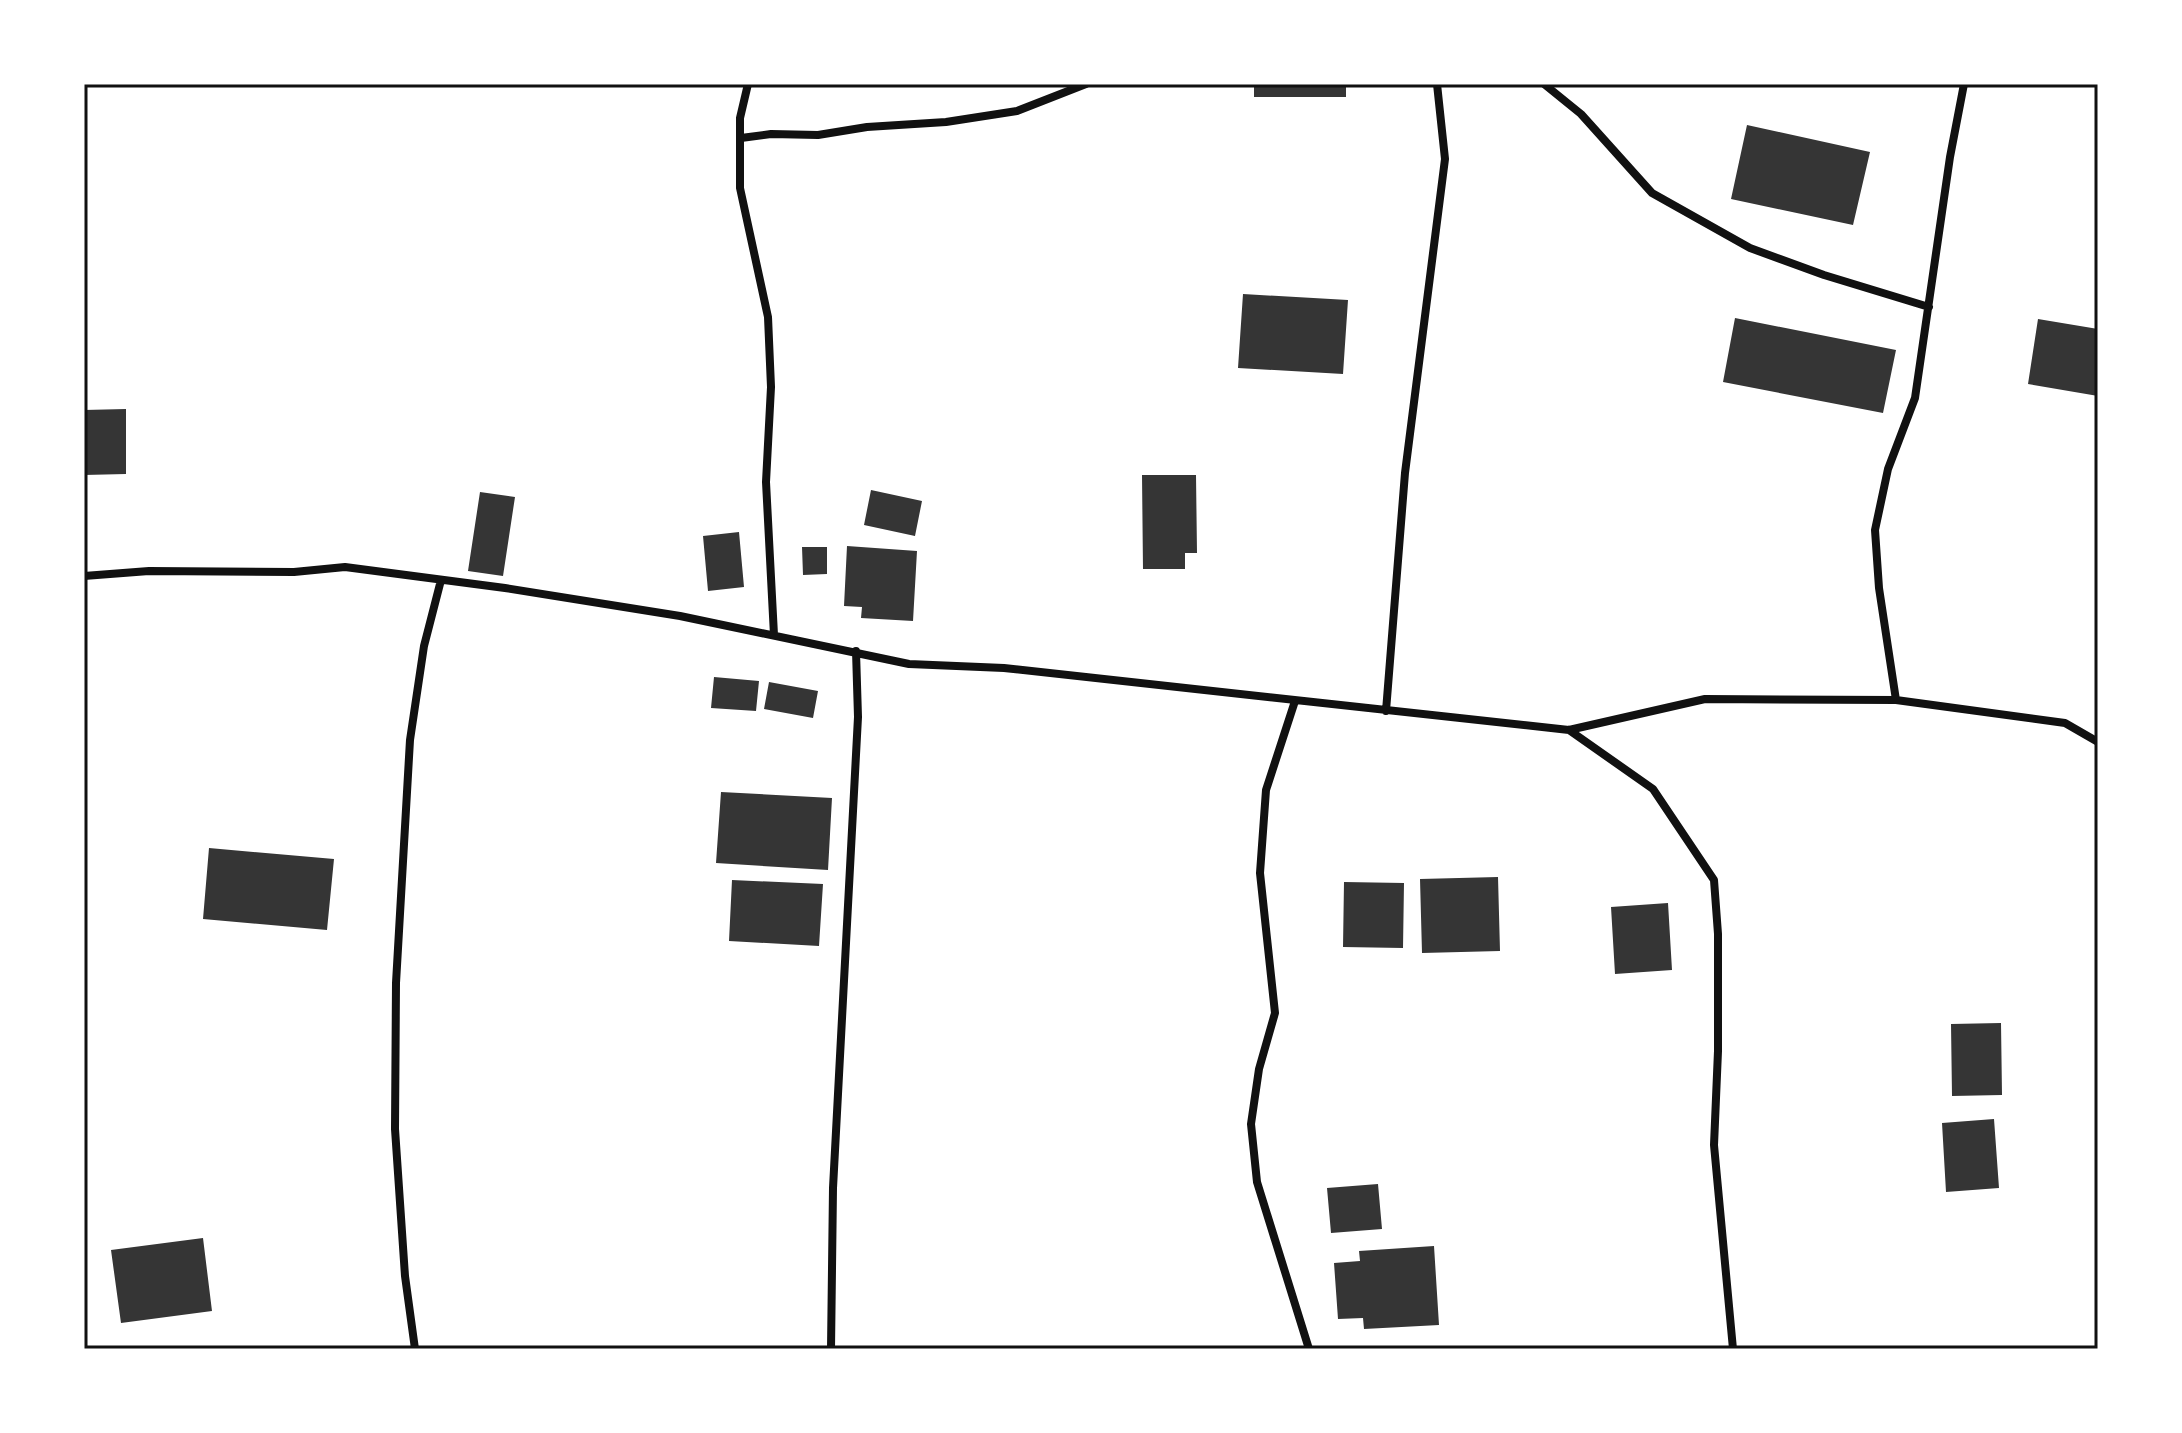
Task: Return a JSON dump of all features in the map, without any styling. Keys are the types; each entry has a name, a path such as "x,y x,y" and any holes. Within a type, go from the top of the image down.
{"street":[{"path":"748,84 740,118 740,188 768,317 771,387 766,482 774,635"},
{"path":"741,138 771,134 818,135 867,127 960,120 1017,111 1086,84"},
{"path":"1386,711 1405,473 1445,159 1437,84"},
{"path":"1544,84 1581,114 1652,193 1750,248 1824,275 1929,307"},
{"path":"1896,700 1879,588 1875,530 1888,469 1915,398 1950,157 1964,84"},
{"path":"84,576 149,571 294,572 345,567 680,616 909,664 1004,668 1569,730 1705,699 1896,700 2065,723 2098,742"},
{"path":"415,1349 405,1276 395,1129 396,983 410,740 424,646 441,580"},
{"path":"831,1349 833,1188 858,717 856,651"},
{"path":"1295,701 1266,790 1260,873 1275,1013 1259,1069 1251,1124 1257,1182 1309,1349"},
{"path":"1569,730 1653,789 1714,880 1718,934 1714,1145 1733,1349"}],"building":[{"path":"1254,84 1346,84 1346,97 1254,97"},
{"path":"1747,125 1870,152 1853,225 1731,199"},
{"path":"1243,294 1348,300 1343,374 1238,368"},
{"path":"1735,318 1896,350 1883,413 1723,382"},
{"path":"2038,319 2098,329 2098,396 2028,384"},
{"path":"126,409 126,474 84,475 84,410"},
{"path":"1142,475 1196,475 1197,553 1185,553 1185,569 1143,569"},
{"path":"871,490 922,501 915,536 864,525"},
{"path":"480,492 515,497 503,576 468,571"},
{"path":"739,532 744,587 708,591 703,536"},
{"path":"847,546 917,551 913,621 861,618 862,607 844,606"},
{"path":"802,547 827,547 827,574 803,575"},
{"path":"714,677 759,681 756,711 711,708"},
{"path":"769,682 818,691 813,718 764,709"},
{"path":"721,792 832,798 828,870 716,863"},
{"path":"209,848 334,859 327,930 203,919"},
{"path":"1498,877 1500,951 1422,953 1420,879"},
{"path":"732,880 823,884 819,946 729,941"},
{"path":"1344,882 1404,883 1403,948 1343,947"},
{"path":"1668,903 1672,970 1615,974 1611,907"},
{"path":"2001,1023 2002,1095 1952,1096 1951,1024"},
{"path":"1994,1119 1999,1188 1946,1192 1942,1123"},
{"path":"1378,1184 1382,1229 1331,1233 1327,1188"},
{"path":"203,1238 212,1311 121,1323 111,1250"},
{"path":"1434,1246 1439,1325 1364,1329 1363,1318 1338,1319 1334,1263 1360,1261 1359,1251"}]}
